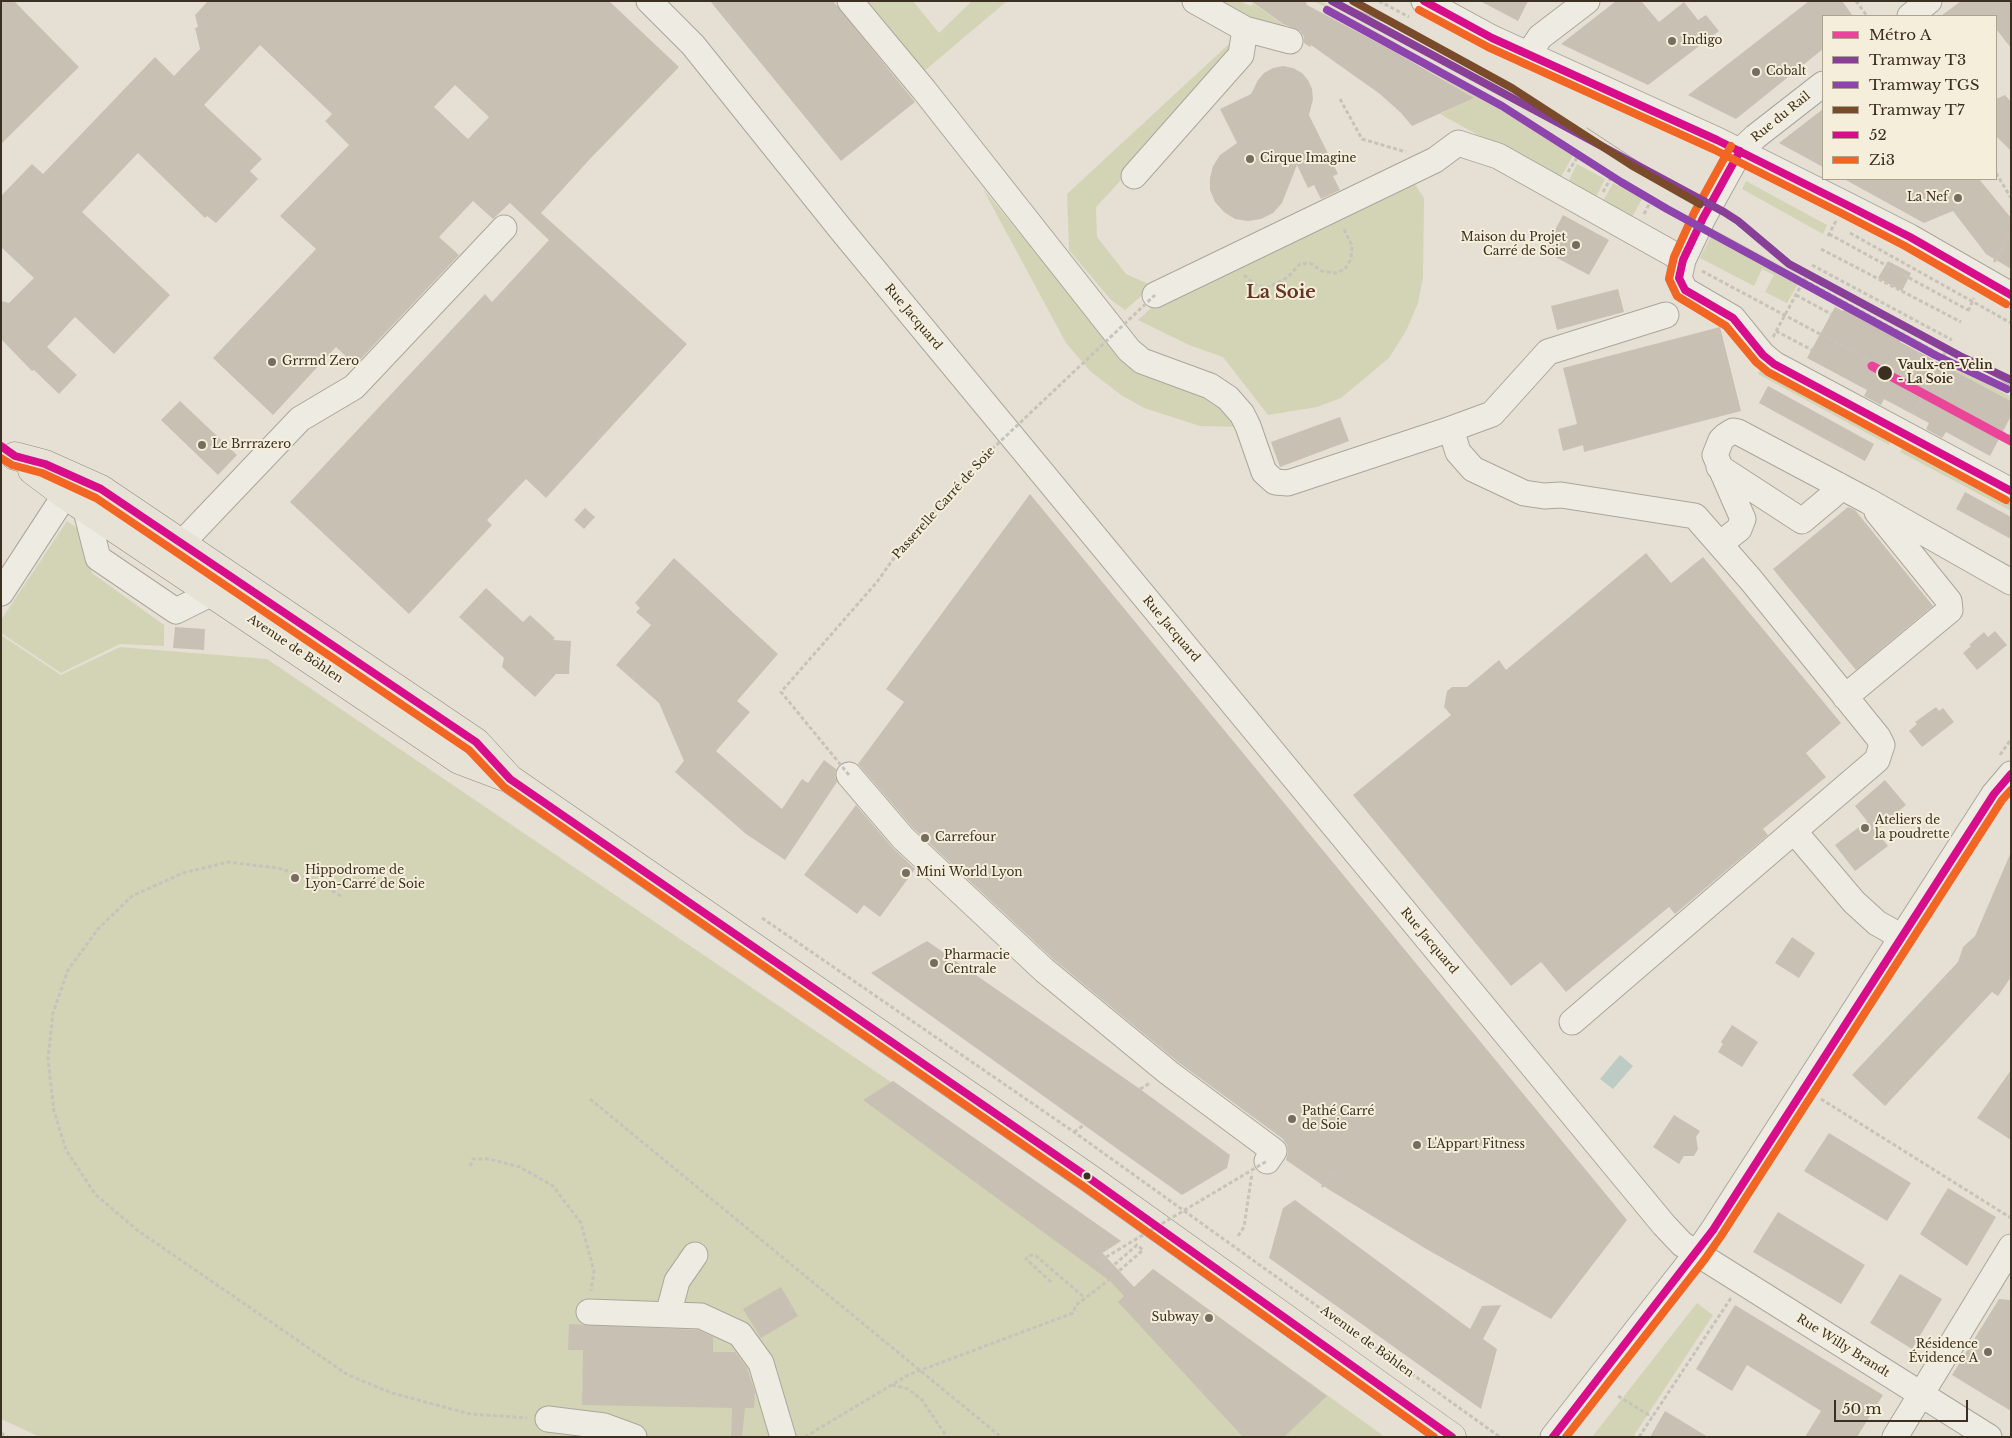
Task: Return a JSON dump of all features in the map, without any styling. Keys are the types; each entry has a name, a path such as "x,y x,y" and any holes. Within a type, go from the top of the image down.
{"main road":[{"name":"Avenue de Böhlen","path":"8,451 75,501 459,760 510,779"},
{"name":"Avenue de Böhlen","path":"8,451 45,464 101,489 476,742 510,779 1134,1209 1452,1437"},
{"name":"Avenue de Böhlen","path":"75,501 92,498 140,516"}],"street":[{"name":"Rue Jacquard","path":"649,1 693,45 843,232 1664,1225 1682,1244 1697,1253"},
{"path":"850,1 924,90 1129,350 1142,361 1210,386 1235,405 1248,426 1264,472 1275,482 1288,483 1492,414 1548,352 1666,314"},
{"path":"1196,1 1245,29 1290,40"},
{"path":"1424,1 1528,55 1740,152 1910,237 2011,295"},
{"path":"1911,15 1929,1"},
{"path":"1528,55 1540,36 1577,4"},
{"path":"1134,176 1241,55 1245,29"},
{"name":"Rue du Rail","path":"1689,264 1704,218 1740,152 1755,137 1822,85"},
{"path":"1156,295 1435,160 1458,143 1498,156 1689,264 1679,278 1685,290 1733,318 1763,355 1774,364 2011,491"},
{"path":"181,544 300,418 354,387 504,228"},
{"path":"1451,429 1458,452 1473,469 1524,493 1544,496 1561,495 1695,516 1704,524 1878,737 1882,745 1877,760 1572,1022"},
{"path":"1720,544 1739,529 1743,519 1715,455 1721,440 1729,433 1738,432 1868,501 2011,582"},
{"path":"1719,467 1802,521 1833,495 1838,485"},
{"path":"1,593 75,501"},
{"path":"1845,697 1950,610 1949,601 1868,501"},
{"path":"1554,1437 1697,1253 1740,1191 1994,794 2011,774"},
{"path":"849,775 903,838 1044,970 1161,1067 1274,1150 1259,1165"},
{"path":"1794,832 1854,902 1877,923 1902,937"},
{"path":"1895,1437 2011,1247"},
{"name":"Rue Willy Brandt","path":"1697,1253 1989,1437"},
{"path":"668,1315 677,1281 695,1255"},
{"path":"589,1312 701,1316 740,1334 761,1363 783,1437"},
{"path":"548,1419 604,1426 634,1437"}],"path":[{"path":"1856,1 1866,15"},
{"path":"1340,99 1362,139 1435,160"},
{"path":"1578,156 1683,217"},
{"path":"1997,175 2011,198"},
{"path":"1231,260 1237,269 1254,284 1266,288 1288,276 1300,264 1310,263 1322,271 1335,273 1345,269 1352,259 1352,246 1335,208"},
{"path":"1829,221 2011,323"},
{"path":"1985,279 2011,232"},
{"path":"1829,234 1968,310"},
{"path":"1821,248 1961,322"},
{"path":"1689,264 1934,396"},
{"path":"1812,265 1952,340"},
{"path":"1769,344 1805,279 1944,354 1911,417"},
{"name":"Passerelle Carré de Soie","path":"849,775 781,692 877,582 900,548 988,453 1156,295"},
{"path":"1796,295 1831,314"},
{"path":"1776,331 1812,350"},
{"path":"2002,432 2011,437"},
{"path":"341,896 312,879 278,868 228,862 183,873 132,896 98,929 68,970 53,1013 48,1059 54,1112 66,1150 95,1194 137,1230 348,1375 392,1393 470,1414 548,1419"},
{"name":"Avenue de Böhlen","path":"762,918 1074,1132 1500,1437"},
{"path":"1805,1089 2011,1218"},
{"path":"590,1098 1001,1437"},
{"path":"1074,1132 1084,1126"},
{"path":"470,1166 473,1159 490,1159 520,1167 553,1186 581,1223 594,1271 589,1312"},
{"path":"1238,1236 1244,1227 1259,1165"},
{"path":"1119,1271 1143,1250 1137,1245 1108,1270 1097,1262 1259,1165"},
{"path":"1322,1188 1332,1174"},
{"path":"1051,1282 1026,1260 1029,1255 1036,1256 1085,1298"},
{"path":"805,1437 892,1385 921,1370 1073,1312 1076,1304 1109,1280"},
{"path":"1639,1437 1731,1298"},
{"path":"892,1385 908,1390 922,1400 947,1437"},
{"path":"1618,1396 1652,1417"},
{"path":"1,1433 8,1437"}],"green space":[{"path":"862,1 913,1 939,33 972,1 1007,1 922,73"},
{"path":"1209,1 1239,1 1251,6 1253,3 1299,36 1298,38"},
{"path":"1314,1 1320,1 1395,42 1398,46"},
{"path":"1230,43 1233,48 1139,161 1096,207 1097,237 1126,274 1153,286 1125,310 1111,300 1069,250 1067,194"},
{"path":"1396,51 1402,51 1574,154 1559,180 1440,114 1473,98"},
{"path":"1577,164 1605,179 1595,199 1567,184"},
{"path":"1403,166 1424,198 1423,278 1418,303 1406,331 1389,358 1341,398 1317,407 1268,415 1223,357 1189,345 1138,320 1162,298"},
{"path":"1746,181 1827,225 1823,234 1742,189"},
{"path":"1613,183 1642,199 1631,219 1602,203"},
{"path":"983,189 1127,363 1143,375 1195,393 1217,404 1240,427 1200,426 1144,408 1121,395 1090,371 1066,343"},
{"path":"1712,228 1802,277 1787,303 1765,292 1774,275 1762,269 1754,286 1700,258 1711,236 1709,234"},
{"path":"1948,360 1952,362 1951,364 2011,397 2011,401 1945,366"},
{"path":"1760,370 1891,440 1889,445 1758,374"},
{"path":"1903,447 2011,504 2011,511 1900,452"},
{"path":"67,521 78,529 92,573 164,625 164,646 120,644 61,673 1,633 1,620"},
{"name":"Hippodrome de Lyon-Carré de Soie","path":"1,635 61,675 120,647 267,659 891,1082 893,1081 1121,1241 1103,1253 1134,1287 1153,1269 1385,1437 40,1437 1,1419"},
{"path":"1697,1303 1713,1315 1633,1437 1592,1437"}],"shaded area":[{"path":"1620,1055 1633,1066 1613,1089 1600,1079"}],"building":[{"path":"1,1 14,1 79,67 1,144"},
{"path":"208,1 609,1 679,67 589,160 541,213 687,344 546,498 526,479 487,520 492,525 409,614 290,502 485,294 492,302 549,240 510,203 493,219 473,201 439,237 459,255 355,365 336,347 273,415 213,358 316,249 280,216 349,145 325,121 332,114 260,45 204,105 262,159 250,171 258,179 216,223 207,216 205,218 138,153 82,212 170,295 114,354 75,317 47,347 77,375 59,394 34,370 32,371 1,339 1,301 9,303 34,278 1,247 1,196 32,164 43,174 155,57 174,76 200,49 195,28 198,27 195,15","holes":["455,85 489,117 468,139 434,107"]},
{"path":"710,1 833,1 915,102 841,161"},
{"path":"1251,1 1305,1 1307,5 1395,52 1474,98 1412,126 1380,94 1311,45 1310,47 1304,43 1304,37 1300,31 1283,24"},
{"path":"1480,1 1528,1 1518,21"},
{"name":"Indigo","path":"1616,1 1641,1 1659,22 1684,2 1698,20 1706,15 1719,31 1648,85 1561,44"},
{"name":"Cobalt","path":"1809,1 1842,1 1852,15 1822,15 1822,50 1736,119 1688,95"},
{"path":"1961,1 2011,1 2011,48 1997,30 1997,15 1942,15"},
{"path":"1283,66 1293,68 1302,73 1308,80 1312,89 1313,99 1309,115 1338,174 1333,176 1340,190 1321,199 1314,185 1308,188 1297,165 1282,203 1273,213 1261,219 1248,221 1235,219 1224,212 1215,202 1210,190 1213,166 1220,155 1237,143 1220,109 1251,94 1264,73 1273,68"},
{"path":"2005,95 2011,102 2011,151 1997,137 1997,99"},
{"path":"1822,110 1822,166 1779,143"},
{"path":"1846,180 1980,180 2011,218 2011,269 1986,254 1953,211 1924,223"},
{"name":"Maison du Projet Carré de Soie","path":"1563,215 1609,240 1589,275 1544,251"},
{"path":"1888,261 1911,273 1902,291 1878,278"},
{"path":"1618,289 1624,312 1557,330 1551,306"},
{"name":"Vaulx-en-Velin - La Soie","path":"1846,306 1903,337 1900,342 2011,401 2011,416 1990,456 1946,432 1942,438 1926,429 1929,423 1884,399 1881,405 1864,396 1867,390 1807,358 1835,307 1843,311"},
{"path":"1720,327 1741,411 1584,452 1583,445 1563,451 1558,429 1577,424 1563,368"},
{"path":"1768,386 1874,444 1865,461 1759,403"},
{"path":"180,401 237,455 218,475 161,420"},
{"path":"1340,417 1349,441 1280,467 1271,442"},
{"path":"1965,492 2011,517 2011,539 1956,509"},
{"path":"1030,494 1627,1220 1551,1319 1428,1250 1328,1189 1286,1160 1287,1145 1283,1139 1178,1062 1053,959 913,828 858,764 904,702 886,689"},
{"path":"1848,507 1855,510 1933,606 1856,670 1773,569"},
{"path":"585,508 595,517 584,529 574,520"},
{"path":"1646,553 1671,583 1703,557 1841,723 1806,753 1826,777 1763,829 1768,835 1675,914 1669,907 1566,992 1541,962 1511,986 1353,795 1451,715 1444,707 1447,691 1452,687 1467,687 1499,660 1506,670"},
{"path":"674,558 778,654 737,701 750,712 716,751 782,809 802,779 808,783 824,760 836,769 835,777 837,782 785,860 746,834 675,772 684,761 659,703 616,665 651,625 636,612 640,608 635,603"},
{"path":"486,588 523,622 530,615 555,638 553,640 571,641 569,674 556,674 535,697 502,667 504,658 459,617"},
{"path":"175,627 205,629 204,650 173,648"},
{"path":"1995,631 2007,645 1977,670 1963,653 1984,632 1988,637"},
{"path":"1936,707 1939,711 1943,708 1954,722 1922,747 1909,731 1917,724 1915,722"},
{"name":"Ateliers de la poudrette","path":"1885,780 1906,805 1876,831 1888,846 1855,871 1835,845 1867,821 1855,806"},
{"path":"856,805 892,847 915,869 880,917 864,905 857,914 804,875"},
{"path":"2011,852 2011,977 1998,996 1992,992 1885,1106 1852,1075 1958,962 1963,947 1975,936"},
{"path":"1792,937 1815,953 1799,978 1775,963"},
{"path":"927,941 1140,1089 1230,1155 1227,1168 1182,1195 871,973"},
{"path":"1732,1025 1758,1042 1742,1067 1718,1052 1723,1044 1721,1042"},
{"path":"2011,1070 2011,1140 1977,1118"},
{"path":"893,1081 1121,1241 1102,1253 1134,1287 1153,1269 1327,1396 1284,1437 1243,1437 1118,1302 1124,1296 1110,1281 863,1100"},
{"path":"1674,1115 1700,1131 1696,1137 1698,1149 1694,1156 1684,1156 1679,1164 1653,1147"},
{"path":"1829,1133 1911,1183 1887,1221 1804,1171"},
{"path":"1948,1188 1996,1217 1967,1266 1920,1234"},
{"path":"1295,1200 1470,1329 1482,1306 1501,1305 1483,1339 1497,1349 1481,1409 1269,1258 1283,1208"},
{"path":"1778,1212 1865,1265 1841,1304 1753,1252"},
{"path":"1900,1274 1942,1299 1912,1349 1870,1323"},
{"path":"781,1287 798,1316 761,1338 743,1309"},
{"name":"Résidence Évidence A","path":"1999,1299 2011,1300 2011,1411 1952,1375"},
{"path":"1735,1305 1883,1395 1857,1437 1805,1437 1821,1411 1747,1365 1732,1391 1696,1369"},
{"path":"569,1324 698,1330 713,1337 713,1352 735,1352 747,1368 755,1392 754,1408 745,1408 742,1437 731,1437 732,1408 582,1405 583,1350 568,1350"},
{"path":"1665,1411 1708,1437 1650,1437"}],"tram line":[{"name":"T3","path":"1332,1 1724,212 1738,221 1789,264 1960,356 2011,380"},
{"path":"1336,1 1412,34"},
{"name":"T7","path":"1353,1 1512,88 1631,165 1700,204"},
{"name":"TGS","path":"1327,10 1502,106 1667,209 1935,355 2007,389"},
{"path":"1587,128 1678,188"},
{"path":"1960,356 2011,386"}],"metro line":[{"name":"A","path":"1872,366 2011,441"}],"transit line":[{"name":"52","path":"1424,1 1492,38 1717,140 1845,204 1910,237 2011,295"},
{"name":"Zi3","path":"1419,10 1488,47 1713,149 1841,213 1905,246 2006,304"},
{"name":"Zi3","path":"1731,146 1694,213 1674,257 1669,279 1677,296 1726,326 1756,362 1768,372 2006,500"},
{"name":"52","path":"1740,151 1703,218 1683,260 1679,278 1685,290 1733,318 1763,355 1774,364 2011,491"},
{"name":"52","path":"1,446 15,456 45,464 101,489 476,742 510,779 1089,1178 1452,1437"},
{"name":"Zi3","path":"1,458 12,465 42,473 96,498 469,750 504,787 1083,1186 1434,1437"},
{"name":"52","path":"1553,1437 1713,1230 1994,794 2011,774"},
{"name":"Zi3","path":"1566,1437 1721,1236 2002,800 2011,790"}],"place":[{"name":"Indigo","path":"1672,41"},
{"name":"Cobalt","path":"1756,72"},
{"name":"Cirque Imagine","path":"1250,159"},
{"name":"La Nef","path":"1958,198"},
{"name":"Maison du Projet Carré de Soie","path":"1576,245"},
{"name":"Grrrnd Zero","path":"272,362"},
{"name":"Vaulx-en-Velin - La Soie","path":"1885,373"},
{"name":"Le Brrrazero","path":"202,445"},
{"name":"Ateliers de la poudrette","path":"1865,828"},
{"name":"Carrefour","path":"925,838"},
{"name":"Mini World Lyon","path":"906,873"},
{"name":"Hippodrome de Lyon-Carré de Soie","path":"295,878"},
{"name":"Pharmacie Centrale","path":"934,963"},
{"name":"Pathé Carré de Soie","path":"1292,1119"},
{"name":"L'Appart Fitness","path":"1417,1145"},
{"name":"Subway","path":"1209,1318"},
{"name":"Résidence Évidence A","path":"1988,1352"}],"district":[{"name":"La Soie","path":"1281,293"}]}
